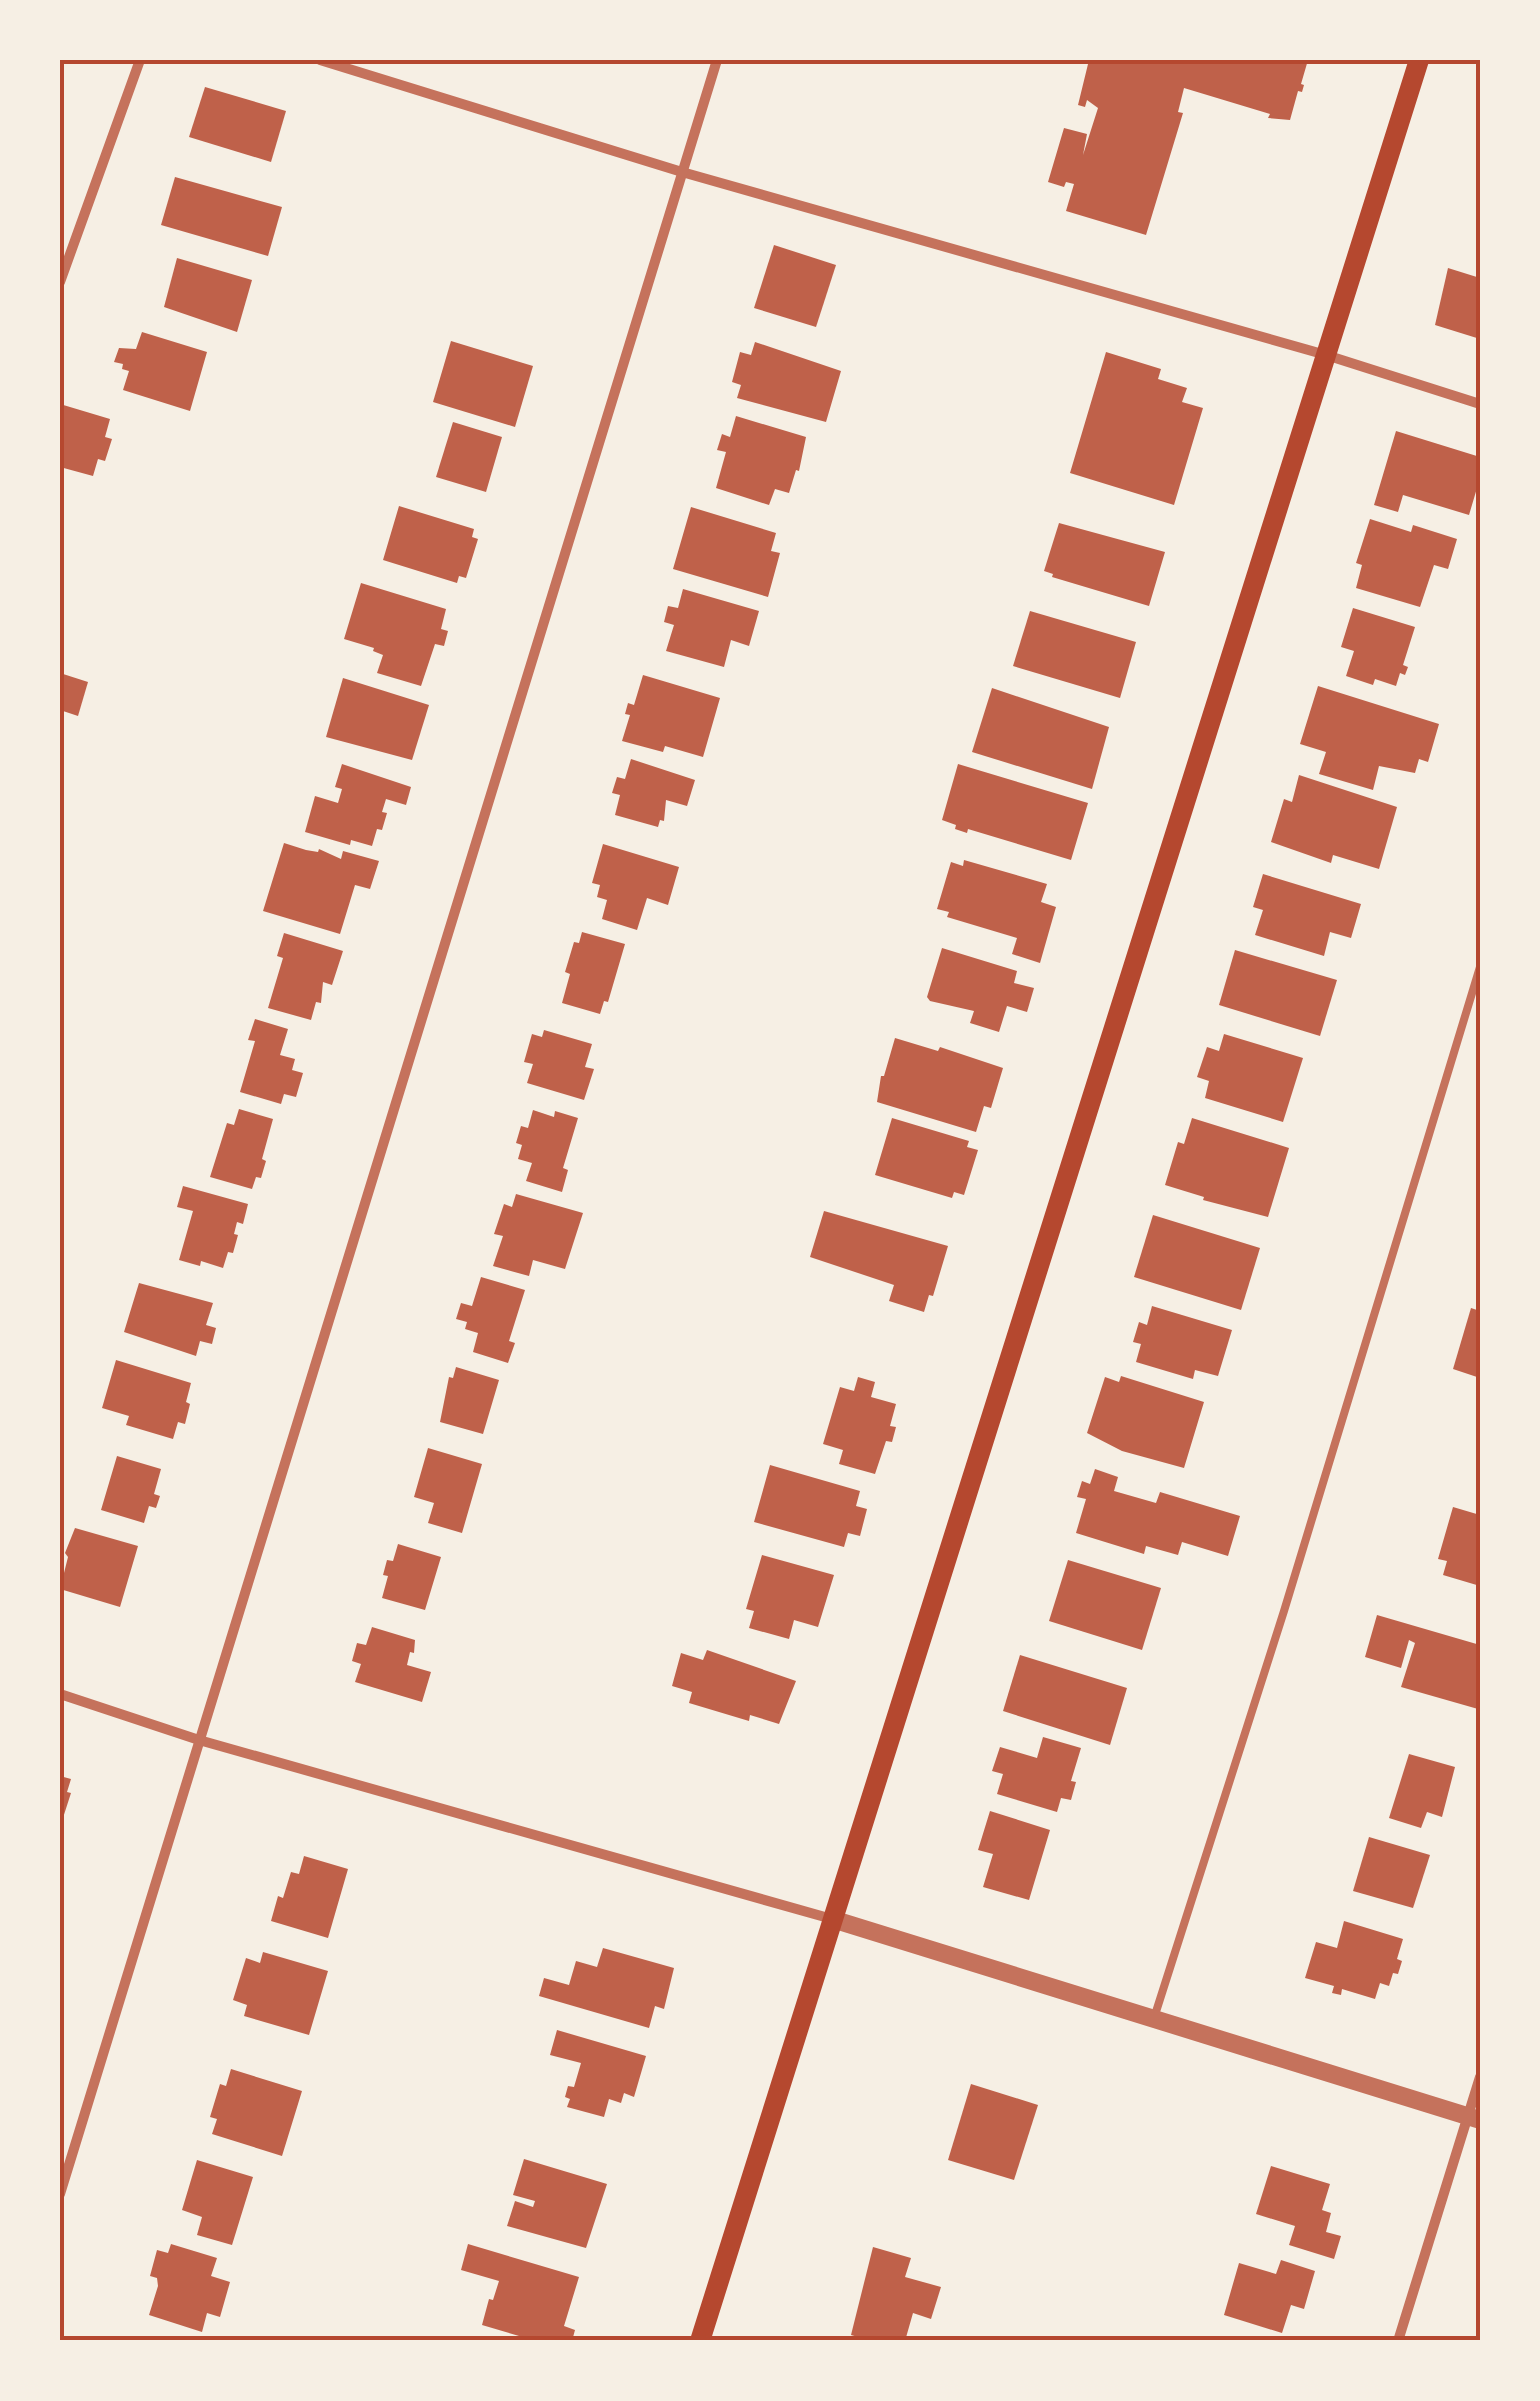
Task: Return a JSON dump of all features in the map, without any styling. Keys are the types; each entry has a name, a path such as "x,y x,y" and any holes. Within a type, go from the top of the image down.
{"main road":[{"path":"700,2341 1419,60"}],"street":[{"path":"60,282 140,60"},
{"path":"320,60 682,172 1326,354 1480,404"},
{"path":"60,2194 717,60"},
{"path":"60,1694 199,1740 832,1919 1474,2118"},
{"path":"1398,2341 1474,2118 1480,2077"}],"lane":[{"path":"1154,2019 1480,967"}],"building":[{"path":"1089,60 1308,60 1302,92 1298,91 1290,120 1268,118 1270,114 1184,88 1178,112 1183,113 1146,235 1066,211 1074,184 1066,182 1064,187 1048,182 1064,128 1087,134 1083,155 1098,108 1087,100 1085,107 1078,105"},
{"path":"205,87 286,111 271,162 189,137"},
{"path":"175,177 282,207 268,256 161,225"},
{"path":"774,245 836,265 816,327 754,308"},
{"path":"177,258 252,280 237,332 164,307"},
{"path":"1448,268 1480,278 1480,339 1435,325"},
{"path":"142,332 207,352 190,411 123,390 129,371 114,362 119,348 136,349"},
{"path":"451,341 533,366 515,427 433,402"},
{"path":"755,342 841,371 826,422 737,398 741,385 732,382 740,352 751,355"},
{"path":"1106,352 1161,369 1158,379 1187,388 1182,402 1203,408 1174,505 1070,473"},
{"path":"60,404 110,419 105,437 112,439 105,461 98,459 93,476 60,467"},
{"path":"736,416 806,437 799,471 796,470 789,493 775,489 769,505 716,488 726,452 717,450 722,434 730,437"},
{"path":"453,422 502,437 486,492 436,477"},
{"path":"1396,431 1480,457 1480,478 1469,515 1403,495 1398,512 1374,505"},
{"path":"399,506 474,529 472,537 478,539 466,578 459,576 457,583 383,560"},
{"path":"691,507 776,533 771,551 780,553 768,597 673,569"},
{"path":"1370,519 1411,532 1413,525 1457,539 1448,569 1434,565 1420,607 1356,588 1362,565 1356,563"},
{"path":"1059,523 1165,552 1149,606 1052,577 1044,571"},
{"path":"361,583 446,609 441,629 448,631 444,646 435,644 421,686 377,673 383,655 374,648 344,639"},
{"path":"683,589 759,611 749,646 731,640 724,667 666,651 674,625 664,622 668,606 678,608"},
{"path":"1353,608 1415,627 1403,665 1408,667 1405,675 1400,673 1396,686 1375,679 1373,685 1346,676 1354,651 1341,647"},
{"path":"1030,611 1136,642 1120,698 1013,666"},
{"path":"60,673 88,682 78,716 60,710"},
{"path":"643,675 720,698 703,757 665,746 663,752 622,741 630,715 625,714 628,703 634,705"},
{"path":"343,678 429,705 412,760 326,737"},
{"path":"1318,686 1439,724 1428,762 1419,759 1415,773 1379,766 1373,790 1319,774 1326,752 1300,744"},
{"path":"992,688 1109,727 1092,789 972,752"},
{"path":"631,759 695,780 687,806 666,800 664,821 660,820 658,827 615,815 620,795 612,793 617,777 625,779"},
{"path":"342,764 411,787 406,805 386,799 382,830 377,829 372,846 351,840 350,845 305,832 315,796 338,803 342,789 335,787"},
{"path":"958,764 1088,803 1071,860 968,829 967,833 942,820"},
{"path":"1299,775 1397,807 1379,869 1333,855 1331,863 1271,842 1284,799 1292,802"},
{"path":"284,843 306,850 319,849 341,859 343,851 379,861 370,889 355,885 340,934 263,911"},
{"path":"603,844 679,867 668,905 647,898 637,930 602,919 607,900 597,897 600,885 592,883"},
{"path":"964,860 1047,884 1041,902 1056,907 1040,963 1012,954 1017,938 947,917 949,912 937,909 951,862 963,866"},
{"path":"1263,874 1361,904 1351,938 1330,932 1324,956 1255,935 1263,910 1253,907"},
{"path":"582,932 625,944 608,1002 604,1001 600,1014 562,1003 570,974 565,972 574,942 579,943"},
{"path":"284,933 343,951 332,985 323,982 321,1003 316,1002 311,1020 268,1008 283,958 277,956"},
{"path":"942,948 1017,971 1014,983 1034,988 1027,1012 1007,1006 999,1032 970,1023 974,1011 930,1001 927,997"},
{"path":"1235,950 1337,980 1320,1036 1219,1005"},
{"path":"255,1019 288,1029 280,1055 295,1059 292,1070 303,1073 296,1097 284,1094 281,1104 240,1092 255,1041 248,1040"},
{"path":"544,1030 592,1044 585,1067 594,1069 584,1100 527,1083 533,1064 524,1062 532,1034 542,1037"},
{"path":"1224,1034 1303,1058 1283,1122 1205,1098 1209,1081 1197,1077 1207,1047 1219,1051"},
{"path":"895,1038 938,1051 940,1047 1003,1068 991,1108 984,1106 976,1132 877,1102 881,1076"},
{"path":"239,1109 273,1119 261,1178 256,1177 252,1189 210,1177 227,1123 234,1125"},
{"path":"533,1110 554,1117 555,1111 578,1118 563,1168 568,1170 562,1192 526,1181 532,1163 518,1159 522,1145 516,1143 521,1126 528,1128"},
{"path":"892,1118 969,1141 967,1147 978,1150 964,1195 954,1192 952,1198 875,1175"},
{"path":"1192,1118 1289,1148 1268,1217 1203,1200 1204,1197 1165,1185 1178,1142 1184,1144"},
{"path":"183,1186 248,1204 243,1224 237,1222 233,1253 228,1252 223,1268 179,1260 193,1211 177,1207"},
{"path":"516,1194 583,1213 565,1269 533,1260 529,1276 493,1266 503,1236 494,1234 504,1204 512,1207"},
{"path":"824,1211 948,1246 924,1312 889,1301 894,1285 810,1257"},
{"path":"1153,1215 1260,1248 1241,1310 1134,1277"},
{"path":"481,1277 525,1290 509,1341 515,1343 508,1363 473,1352 478,1333 465,1329 467,1322 456,1319 461,1303 472,1306"},
{"path":"139,1283 213,1303 206,1325 216,1328 212,1344 200,1341 196,1356 124,1332"},
{"path":"1152,1306 1232,1330 1218,1376 1195,1370 1193,1379 1136,1362 1141,1344 1133,1342 1139,1322 1147,1325"},
{"path":"1471,1308 1480,1311 1480,1378 1453,1369"},
{"path":"116,1360 191,1383 185,1424 178,1422 173,1439 126,1425 129,1416 102,1408"},
{"path":"456,1367 499,1380 483,1434 440,1422 449,1377 453,1378"},
{"path":"1121,1376 1204,1402 1184,1468 1122,1451 1087,1433 1105,1377 1119,1382"},
{"path":"858,1377 875,1382 871,1397 896,1404 890,1426 896,1427 892,1442 886,1441 875,1474 839,1464 843,1450 823,1444 840,1387 854,1391"},
{"path":"428,1448 482,1464 462,1533 428,1523 434,1503 414,1497"},
{"path":"117,1456 161,1469 154,1494 160,1496 156,1508 149,1506 144,1523 101,1510"},
{"path":"770,1465 860,1491 856,1506 867,1509 860,1536 848,1533 844,1547 754,1522"},
{"path":"1095,1469 1118,1477 1114,1491 1156,1503 1160,1492 1240,1516 1228,1556 1182,1542 1178,1555 1146,1546 1144,1554 1076,1533 1086,1499 1077,1497 1082,1481 1090,1484"},
{"path":"1453,1507 1480,1515 1480,1586 1443,1575 1447,1561 1438,1559"},
{"path":"75,1528 138,1546 120,1607 60,1589 68,1557 65,1553"},
{"path":"398,1544 441,1557 425,1610 382,1598 388,1576 383,1575 387,1560 393,1561"},
{"path":"762,1555 834,1575 818,1627 794,1620 789,1639 749,1628 754,1611 746,1609"},
{"path":"1068,1560 1161,1588 1142,1650 1049,1621"},
{"path":"1377,1615 1480,1645 1478,1709 1401,1687 1415,1643 1409,1640 1401,1668 1365,1657"},
{"path":"372,1627 415,1640 414,1653 410,1652 407,1665 431,1672 422,1702 355,1682 361,1664 352,1661 357,1643 366,1645"},
{"path":"707,1650 796,1681 779,1724 750,1715 749,1721 689,1703 692,1692 672,1686 681,1653 703,1660"},
{"path":"1020,1655 1127,1688 1110,1745 1003,1711"},
{"path":"1043,1737 1081,1748 1071,1781 1076,1782 1071,1800 1061,1798 1057,1812 997,1794 1003,1774 992,1771 1000,1747 1037,1758"},
{"path":"1409,1754 1455,1767 1442,1817 1427,1812 1421,1828 1389,1818"},
{"path":"60,1776 71,1779 67,1792 71,1793 61,1824"},
{"path":"990,1811 1050,1830 1029,1900 983,1887 993,1854 978,1850"},
{"path":"1369,1837 1430,1855 1413,1908 1353,1891"},
{"path":"304,1856 348,1869 328,1938 271,1921 278,1896 283,1898 291,1872 299,1874"},
{"path":"1344,1921 1403,1939 1397,1959 1402,1961 1398,1974 1393,1973 1389,1986 1380,1983 1375,1999 1342,1989 1341,1995 1332,1993 1334,1986 1305,1978 1316,1942 1337,1948"},
{"path":"603,1948 674,1968 664,2009 655,2006 649,2028 539,1996 544,1978 569,1985 576,1961 597,1967"},
{"path":"263,1952 328,1971 309,2035 244,2016 247,2005 233,2000 246,1958 260,1963"},
{"path":"557,2030 646,2056 634,2097 624,2093 621,2103 609,2099 604,2117 567,2107 568,2086 574,2087 581,2063 550,2055"},
{"path":"231,2069 302,2091 282,2156 212,2134 217,2119 210,2117 220,2084 226,2086"},
{"path":"971,2084 1038,2105 1014,2180 948,2160"},
{"path":"524,2159 607,2184 586,2248 507,2226 515,2201 533,2207 535,2201 513,2195"},
{"path":"197,2160 253,2177 232,2245 197,2235 202,2217 182,2210"},
{"path":"1271,2166 1330,2184 1322,2210 1331,2213 1326,2232 1341,2236 1334,2259 1289,2245 1295,2226 1256,2214"},
{"path":"171,2244 217,2258 211,2276 230,2282 220,2317 207,2313 202,2332 149,2315 158,2286 157,2278 150,2276 157,2250 168,2253"},
{"path":"468,2244 579,2277 564,2326 575,2330 572,2341 536,2341 482,2325 499,2281 461,2270"},
{"path":"873,2247 911,2258 905,2277 941,2287 931,2319 913,2313 905,2341 872,2341 851,2335"},
{"path":"1281,2260 1315,2271 1304,2309 1291,2305 1282,2333 1224,2315 1239,2263 1276,2274"}]}
